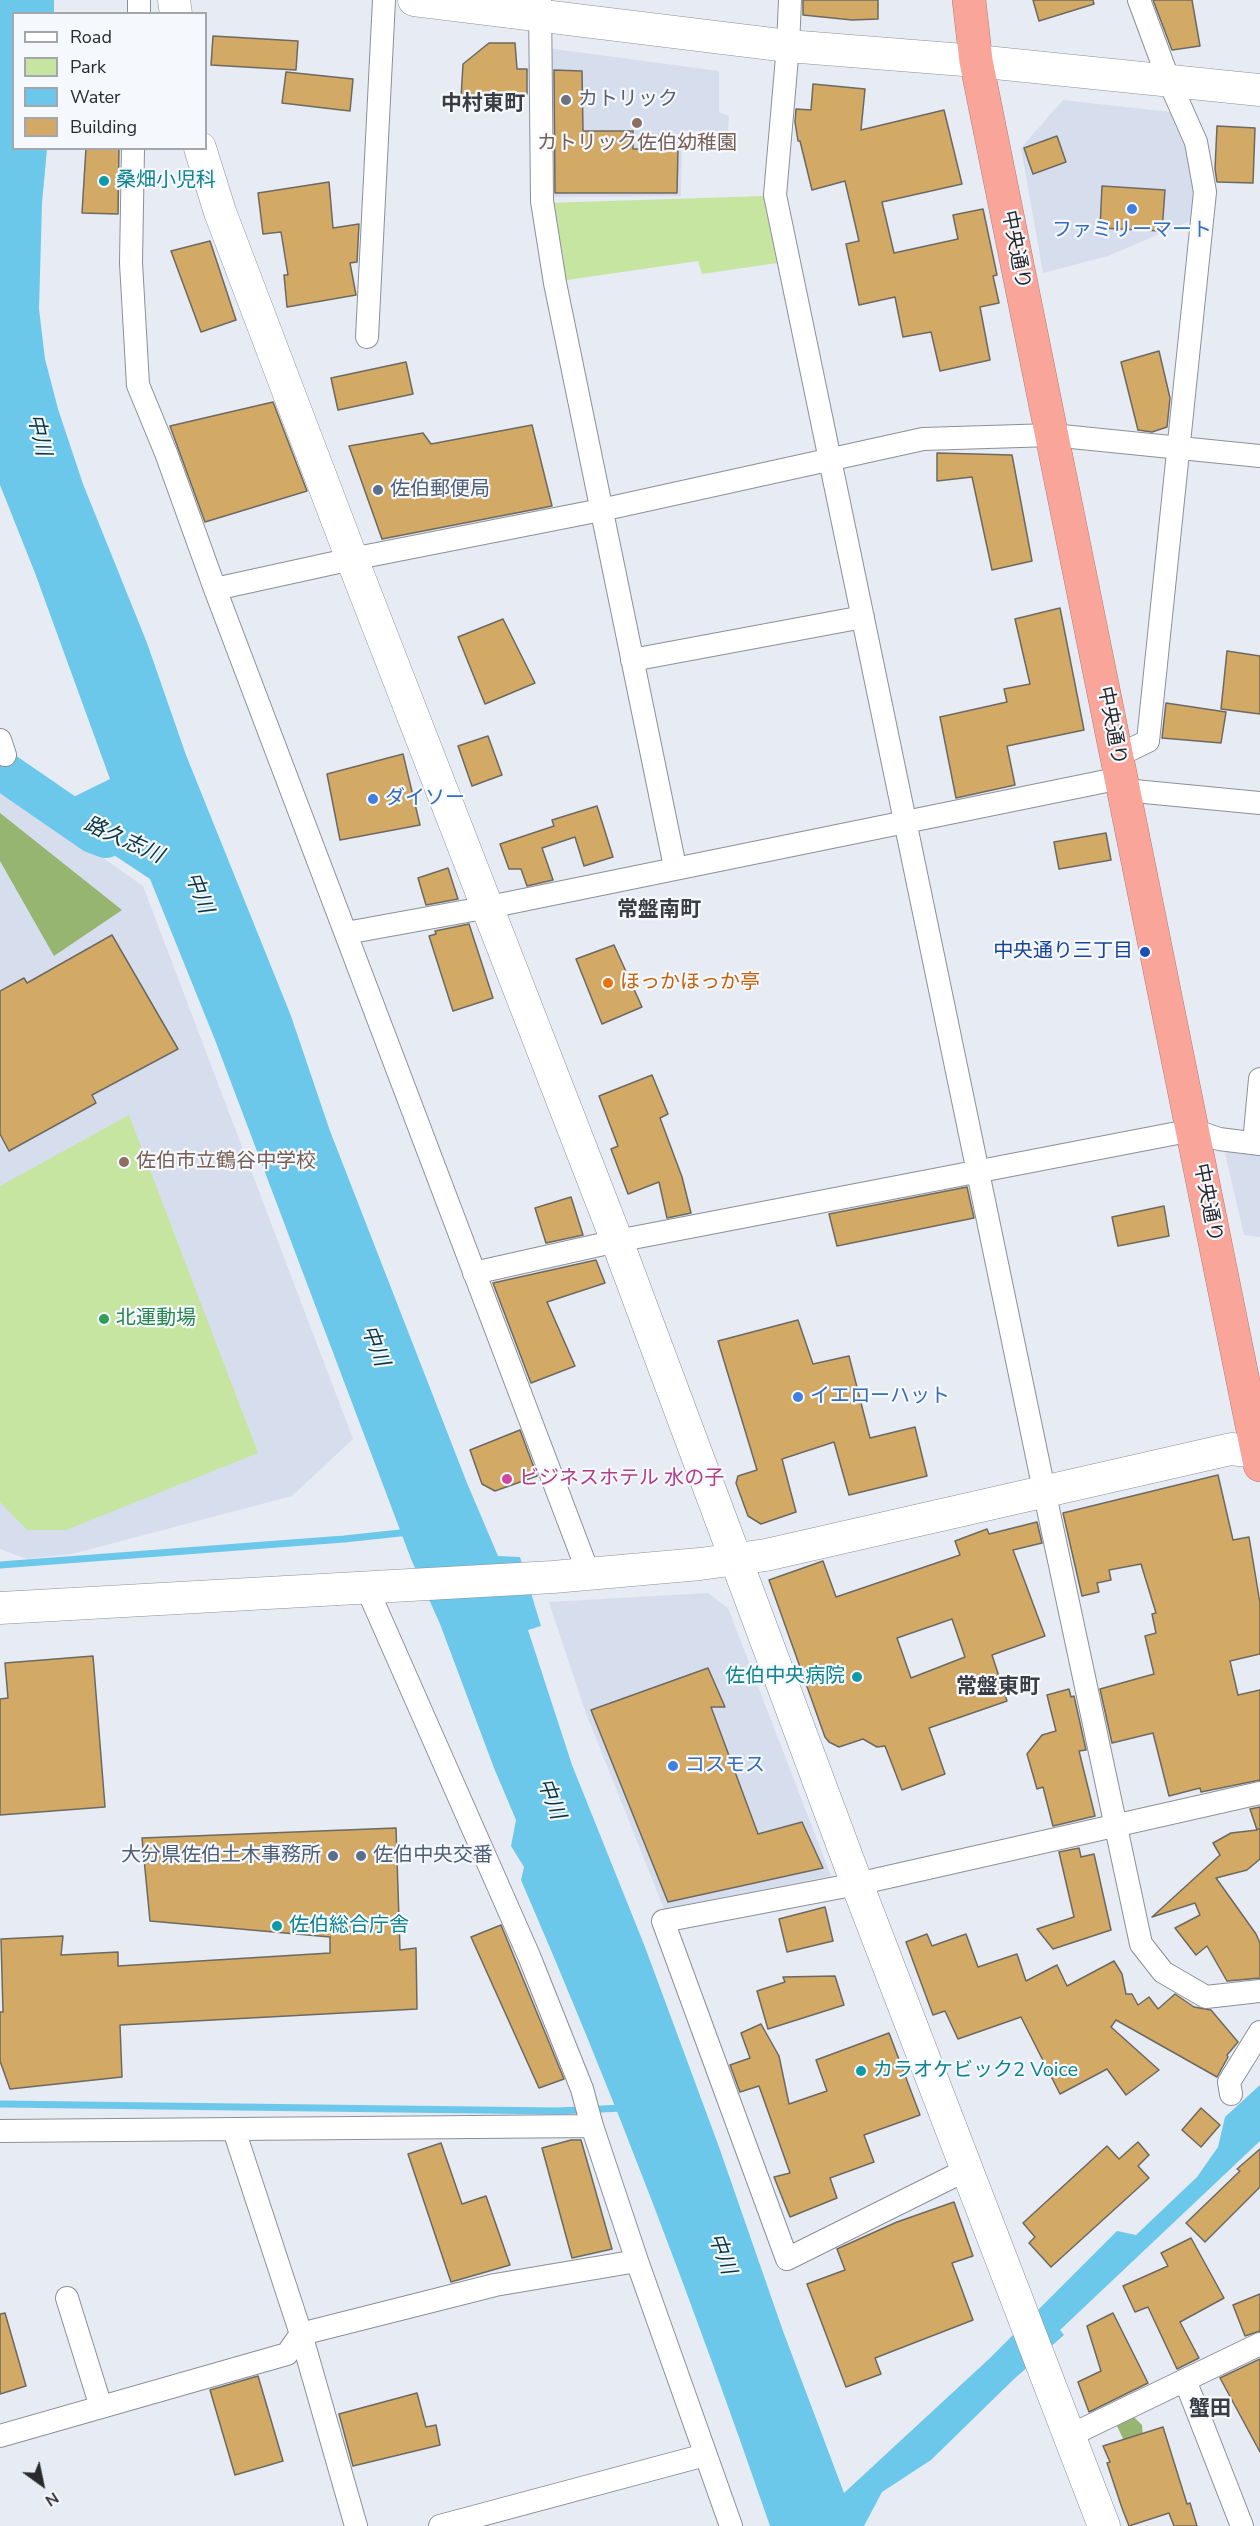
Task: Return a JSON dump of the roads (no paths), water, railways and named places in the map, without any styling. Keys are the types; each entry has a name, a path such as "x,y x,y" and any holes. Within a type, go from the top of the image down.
{"highway":[{"name":"中央通り","path":"969,0 976,61 1259,1456"}],"street":[{"path":"368,337 384,0"},
{"path":"414,0 540,7 788,46 976,61 1260,90"},
{"path":"790,0 775,195 1044,1490 1141,1944 1163,1972 1206,1997 1260,1991"},
{"path":"346,933 489,907 675,867 906,822 1121,775 1148,741 1205,192 1196,142 1169,81 1139,0"},
{"path":"540,7 542,201 555,283 675,867"},
{"path":"133,150 131,263 138,385 166,453 215,589 588,1572"},
{"path":"201,150 220,212 617,1241 857,1884 1104,2526"},
{"path":"215,589 352,559 601,510 923,439 1052,435 1260,456"},
{"path":"632,660 863,617"},
{"path":"0,740 5,755 0,751"},
{"path":"1121,775 1146,790 1260,803"},
{"path":"474,1273 617,1241 1192,1130 1219,1138 1257,1143 1260,1079"},
{"path":"0,1608 553,1577 735,1560 766,1555 1231,1449 1259,1456"},
{"path":"366,1586 529,1956 589,2115 637,2261 731,2526"},
{"path":"968,2169 787,2259 663,1921 857,1884 1260,1793"},
{"path":"1231,2094 1229,2082 1260,2032"},
{"path":"0,2131 234,2130 589,2115"},
{"path":"234,2130 301,2334 356,2526"},
{"path":"0,2436 287,2354 301,2334 495,2285 637,2261"},
{"path":"67,2298 101,2407"},
{"path":"1070,2436 1260,2344"},
{"path":"1185,2380 1242,2526"},
{"path":"440,2526 705,2455"}],"water":[{"name":"中川","path":"0,0 54,0 54,12 12,12 12,150 47,150 42,203 39,309 45,359 58,409 83,484 147,643 186,755 291,1016 330,1131 467,1483 498,1556 520,1557 541,1626 528,1630 572,1765 645,1947 719,2147 783,2331 844,2493 990,2358 1117,2231 1136,2235 1197,2177 1218,2147 1225,2117 1260,2085 1260,2141 1060,2330 1064,2335 1014,2379 931,2460 882,2492 864,2526 770,2526 652,2201 521,1880 524,1867 511,1846 516,1820 440,1624 411,1559 215,1040 150,879 55,816 61,803 110,779 35,573 0,485"}],"waterway":[{"name":"路久志川","path":"0,769 93,833 106,838"},
{"path":"0,1565 410,1532"},
{"path":"0,2104 557,2111 623,2108"}],"place":[{"name":"カトリック","path":"566,100"},
{"name":"カトリック佐伯幼稚園","path":"637,123"},
{"name":"桑畑小児科","path":"104,181"},
{"name":"ファミリーマート","path":"1132,209"},
{"name":"佐伯郵便局","path":"378,490"},
{"name":"ダイソー","path":"373,799"},
{"name":"中央通り三丁目","path":"1145,952"},
{"name":"ほっかほっか亭","path":"608,983"},
{"name":"佐伯市立鶴谷中学校","path":"124,1162"},
{"name":"北運動場","path":"104,1319"},
{"name":"イエローハット","path":"798,1397"},
{"name":"ビジネスホテル 水の子","path":"507,1479"},
{"name":"佐伯中央病院","path":"857,1677"},
{"name":"コスモス","path":"673,1766"},
{"name":"大分県佐伯土木事務所","path":"333,1856"},
{"name":"佐伯中央交番","path":"361,1856"},
{"name":"佐伯総合庁舎","path":"277,1926"},
{"name":"カラオケビック2 Voice","path":"861,2071"}],"district":[{"name":"中村東町","path":"483,105"},
{"name":"常盤南町","path":"659,911"},
{"name":"常盤東町","path":"998,1688"},
{"name":"蟹田","path":"1210,2410"}]}
